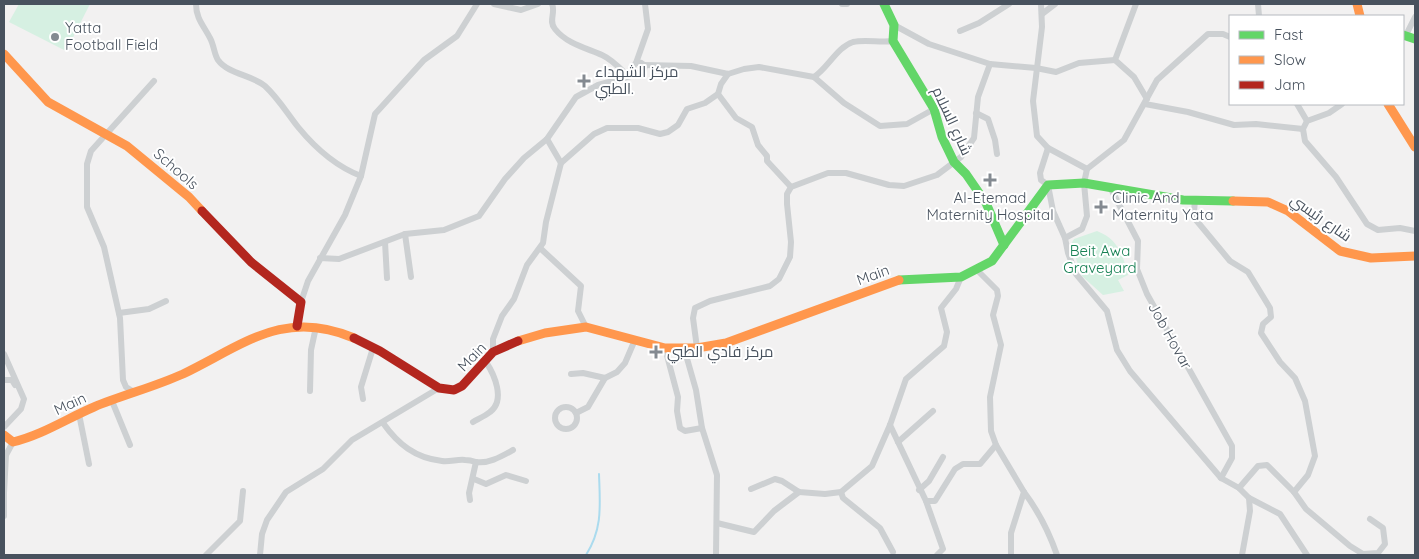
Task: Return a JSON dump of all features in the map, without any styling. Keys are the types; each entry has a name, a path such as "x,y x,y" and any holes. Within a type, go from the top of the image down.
{"main road":[{"path":"884,4 894,25 893,41"},
{"name":"شارع السلام","path":"893,41 934,109 942,137 954,162 966,174 986,203 1004,245"},
{"name":"Schools","path":"4,55 48,102 127,146 177,186 252,262 301,302"},
{"path":"1389,105 1415,146"},
{"name":"شارع رئيسي","path":"1048,185 1084,183 1111,189 1195,200 1268,202 1288,211 1340,251 1371,258 1415,256"},
{"path":"1004,245 1048,185"},
{"name":"Main","path":"13,442 37,436 79,414 182,374 256,334 275,328 316,327 351,337 373,348 439,388 454,390 462,386 486,362 493,352 512,343 545,334 586,328 634,342 665,348 696,348 726,343 900,280 961,277 992,261 1004,245"},
{"path":"297,326 301,302"},
{"path":"4,435 13,442"}],"street":[{"path":"196,4 200,23 211,39 217,59 223,65 260,81 271,91 298,128 324,155 341,168 361,176"},
{"path":"494,4 521,10 538,4"},
{"path":"552,4 554,7 552,25 555,30 583,49 603,56 626,74"},
{"path":"639,68 640,53 648,29 645,4"},
{"path":"842,4 847,4"},
{"path":"1041,4 1042,14 1033,101 1036,136 1048,148 1088,169"},
{"path":"1042,14 1055,4"},
{"path":"1115,60 1136,4"},
{"path":"301,302 308,281 345,215 361,176 373,121 378,109 424,60 457,36 474,5"},
{"path":"960,31 979,23 1004,5"},
{"path":"1408,36 1415,17"},
{"path":"894,25 930,44 990,64 1036,68 1056,72 1079,63 1115,60 1134,77 1146,101 1234,125 1256,124 1302,129"},
{"path":"1065,238 1082,229 1087,216 1084,183 1088,169 1124,140 1157,80 1208,34 1229,37"},
{"path":"814,77 824,70 842,49 853,42 893,41"},
{"path":"696,348 692,318 695,308 710,301 770,286 785,270 790,257 791,242 787,194 791,187 819,176 837,173 846,173 889,186 904,186 937,175 961,157 974,138 978,97 990,64"},
{"path":"610,82 639,68 691,66 728,74 759,67 814,77 844,103 880,126 907,124 934,109"},
{"path":"320,258 339,259 405,234 444,230 479,216 505,179 524,158 547,139 576,97 598,85 610,82 639,68"},
{"path":"493,352 493,339 502,316 514,299 527,265 544,240 546,222 561,163 594,134 607,128 638,128 660,134 668,132 678,125 687,109 705,103 718,94 721,84 728,74"},
{"path":"134,392 126,387 121,373 122,335 119,314 104,247 87,207 87,161 92,151 106,134 154,81"},
{"path":"718,94 736,118 752,127 758,145 767,156 767,161 791,187"},
{"path":"1298,105 1307,121"},
{"path":"1341,105 1330,113 1307,121 1302,129 1304,141 1336,177 1367,224 1378,230 1400,228 1415,231"},
{"path":"976,113 988,119 995,140 997,154"},
{"path":"547,139 561,163"},
{"path":"1048,148 1040,173 1041,180 1048,185 1053,211 1065,238 1076,274 1106,310 1117,350 1130,371 1221,478 1239,488 1247,496 1280,514 1307,555"},
{"name":"Job Hovar","path":"1111,189 1138,241 1138,269 1147,294 1232,446 1232,458 1221,478"},
{"path":"1195,200 1194,212 1199,225 1230,261 1248,272 1270,308 1271,317 1263,324 1261,333 1280,362 1295,378 1303,395 1314,456 1308,474 1294,492"},
{"path":"405,234 411,277"},
{"path":"385,242 387,278"},
{"path":"540,248 581,286 578,311 586,328"},
{"path":"977,270 997,290 998,296 993,315 1000,338 1000,350 990,396 991,432 996,445 1024,492 1037,509 1057,555"},
{"path":"751,489 775,480 782,481 798,492 825,494 841,492 872,466 890,426 906,379 944,346 947,332 942,308 956,290 961,277"},
{"path":"119,314 149,309 166,301"},
{"path":"310,391 311,350 316,327"},
{"path":"576,413 588,407 605,378 617,372 625,363 634,342"},
{"path":"363,399 362,387 373,348"},
{"path":"665,348 676,384 680,428 685,431 702,428"},
{"path":"684,348 696,390 702,428 717,475 716,555"},
{"path":"4,354 24,399 21,409 4,426"},
{"path":"473,422 491,412 496,404 496,378 486,362"},
{"path":"571,374 583,373 605,378"},
{"path":"4,380 12,380 24,399"},
{"path":"260,555 262,534 267,520 282,496 323,469 352,440 439,388"},
{"path":"112,401 130,444"},
{"path":"898,442 933,410"},
{"path":"79,414 89,464"},
{"path":"383,423 395,440 413,453 443,461 487,461 512,450"},
{"path":"890,426 919,490 926,501 943,549 937,555"},
{"path":"4,516 6,455 13,442"},
{"path":"926,501 935,501 955,469 963,464 980,464 996,445"},
{"path":"919,490 930,481 943,457"},
{"path":"470,500 469,493 474,479 476,462"},
{"path":"1239,488 1258,466 1264,464 1270,467 1294,492 1306,509 1350,546 1363,554 1378,552 1385,544 1383,528 1370,519"},
{"path":"474,479 486,484 506,475 526,481"},
{"path":"206,555 240,520 243,491"},
{"path":"717,523 754,532 774,511 798,492"},
{"path":"841,492 843,498 880,528 894,552"},
{"path":"1011,555 1011,533 1024,492"},
{"path":"1242,555 1250,511 1247,496"}],"green space":[{"name":"Yatta Football Field","path":"19,4 90,4 66,51 9,22"},
{"name":"Beit Awa Graveyard","path":"1097,231 1110,238 1122,254 1128,275 1118,280 1124,291 1103,295 1082,276 1071,244 1074,239"}],"waterway":[{"path":"586,555 598,526 600,506 599,474"}],"traffic: fast":[{"path":"884,4 894,25 893,41 934,109 942,137 954,162 966,174 986,203 1004,245"},
{"path":"1404,35 1415,39"},
{"path":"899,280 961,277 992,261 1048,185 1084,183 1183,200 1233,201"}],"traffic: slow":[{"path":"1357,4 1360,15"},
{"path":"4,54 48,102 127,146 189,197 202,211"},
{"path":"1389,105 1415,147"},
{"path":"1233,201 1268,202 1288,211 1340,251 1371,258 1415,256"},
{"path":"518,341 545,333 586,327 665,348 697,348 726,343 899,280"},
{"path":"4,435 13,442 24,439 94,407 183,374 245,342 265,334 285,329 306,327 329,330 354,338"}],"traffic: jam":[{"path":"202,211 251,262 301,302 297,326"},
{"path":"354,338 380,351 439,388 454,390 462,386 493,352 518,341"}],"place":[{"name":"Yatta Football Field","path":"55,37"},
{"name":"مركز الشهداء الطبي.","path":"584,81"},
{"name":"Al-Etemad Maternity Hospital","path":"990,180"},
{"name":"Clinic And Maternity Yata","path":"1101,207"},
{"name":"مركز فادي الطبي","path":"656,352"}]}
